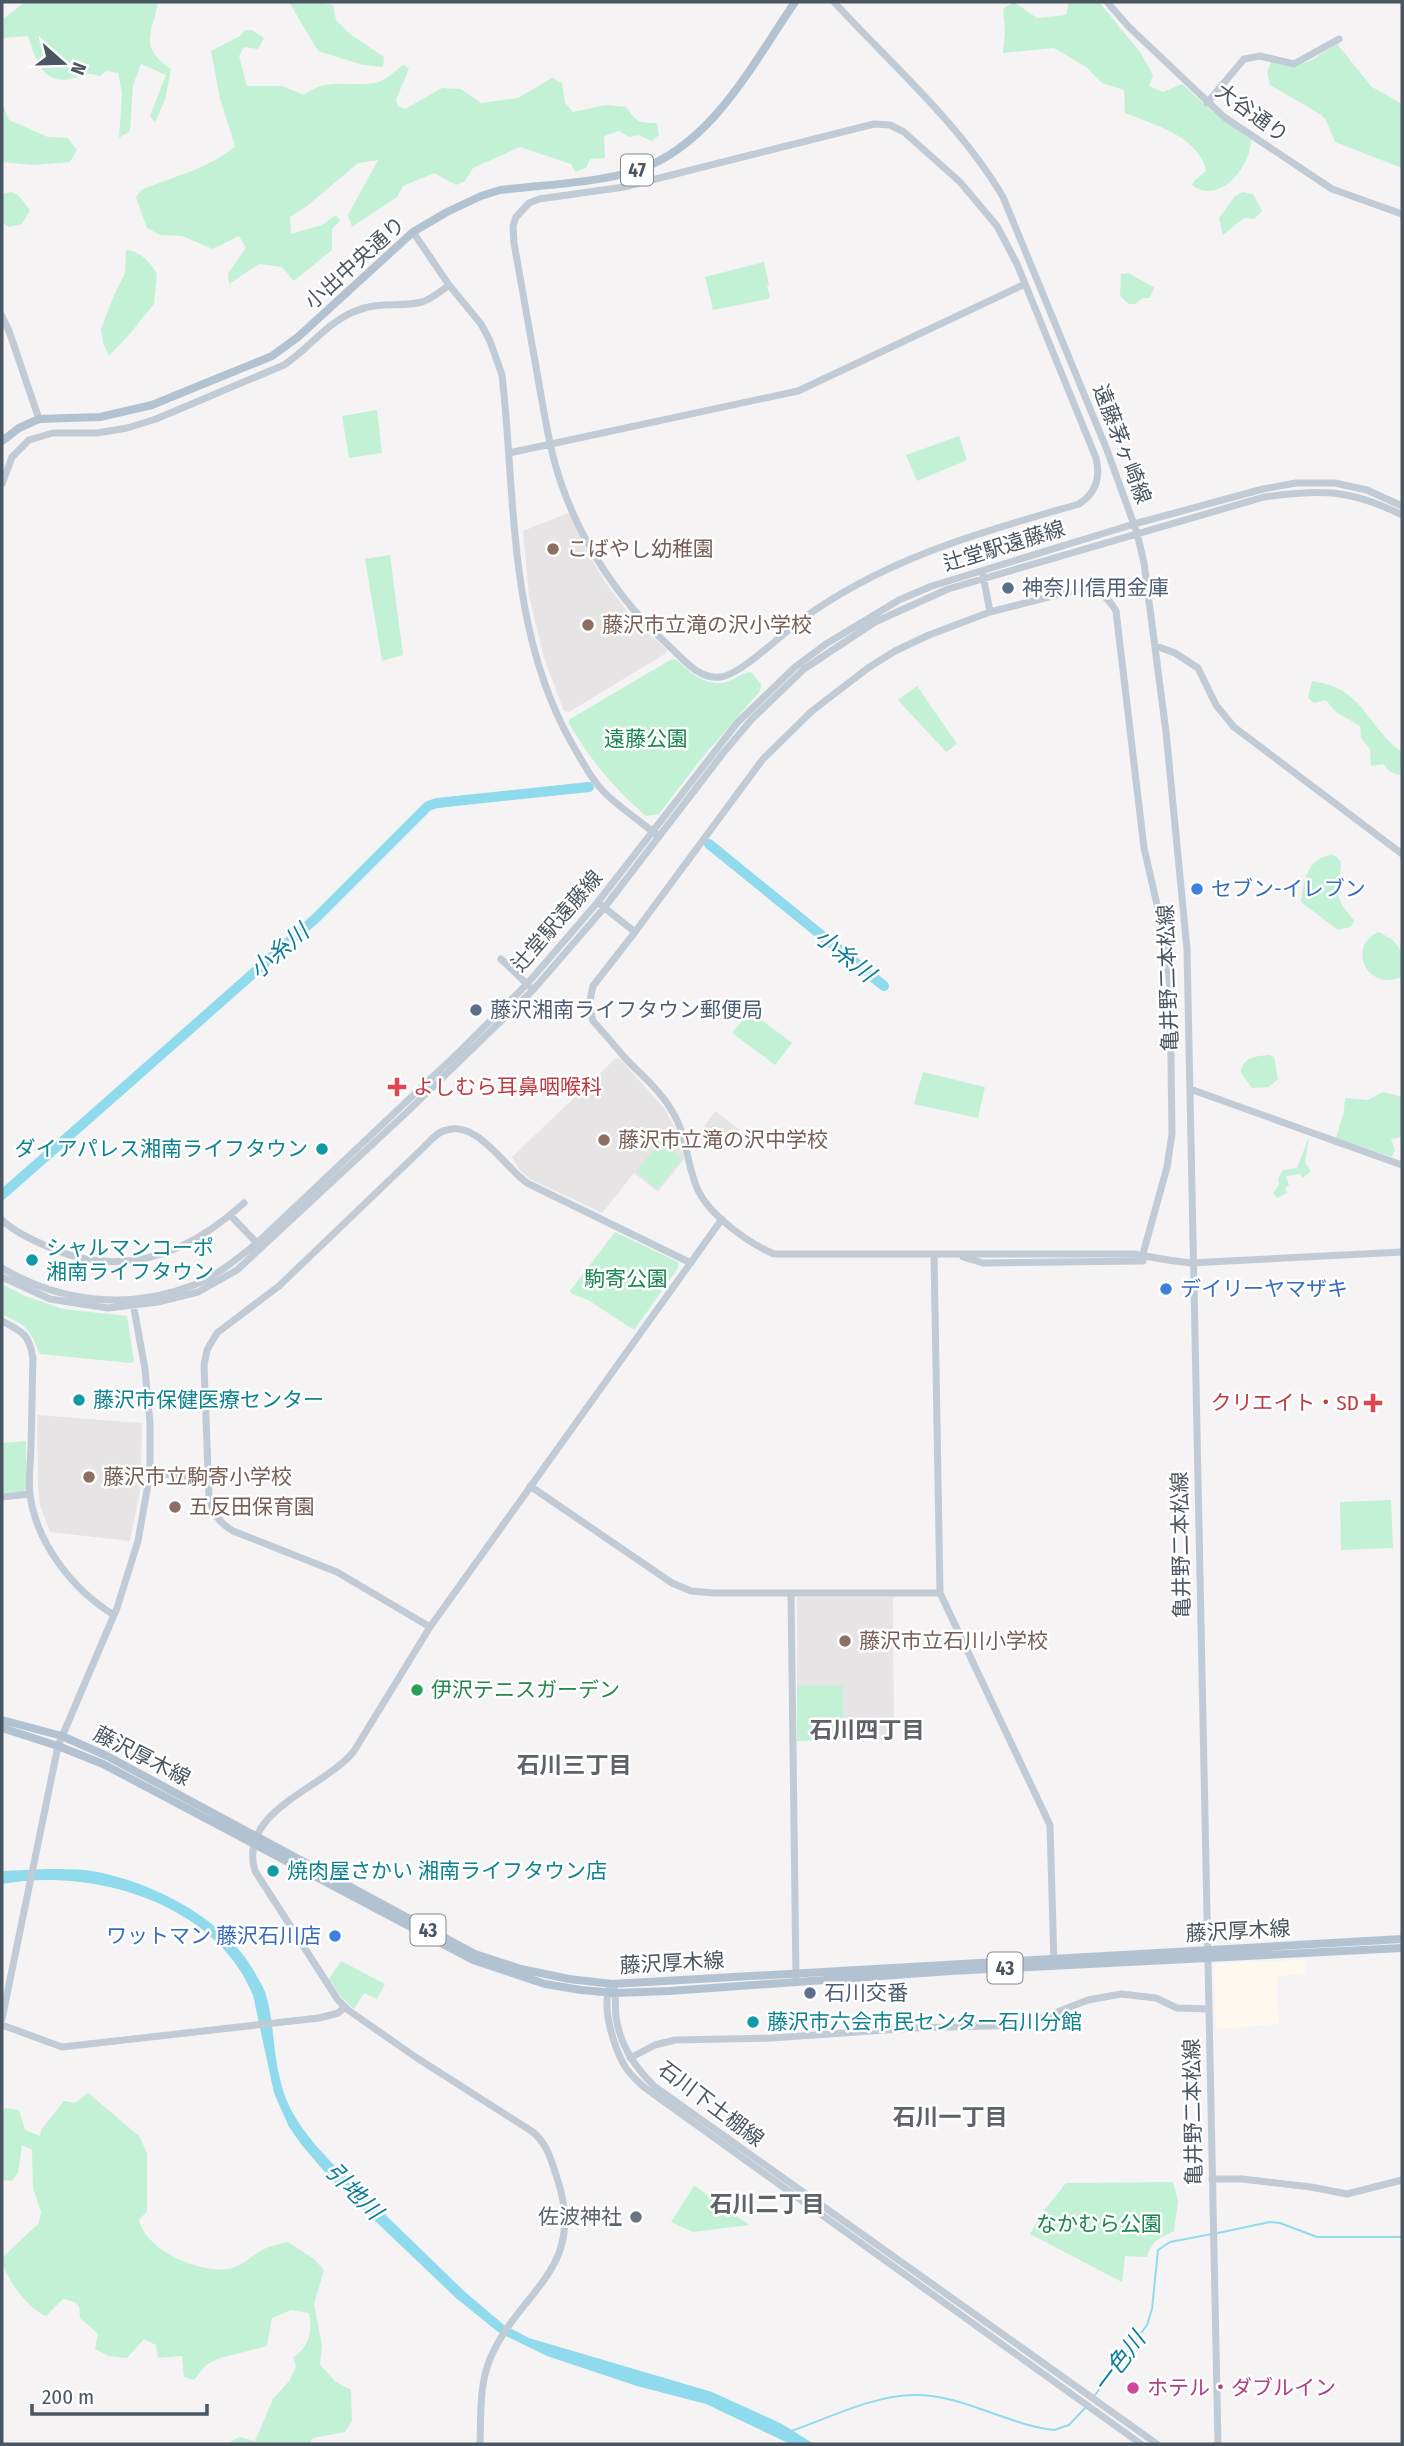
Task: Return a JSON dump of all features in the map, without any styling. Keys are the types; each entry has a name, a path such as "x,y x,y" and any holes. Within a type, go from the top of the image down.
{"main road":[{"name":"小出中央通り","path":"39,419 100,417 134,410 168,400 272,356 298,337 413,232 481,196 500,190 636,171 663,160 682,148 714,118 795,2"},
{"name":"47","path":"2,441 19,428 39,419"},
{"name":"藤沢厚木線","path":"2,1720 62,1736 117,1761 473,1960 545,1984 612,1990 1054,1962 1402,1948"},
{"name":"藤沢厚木線","path":"2,1728 88,1757 256,1840"},
{"name":"藤沢厚木線","path":"1207,1954 1402,1939"}],"street":[{"name":"遠藤茅ヶ崎線","path":"834,2 963,139 1003,197 1079,379 1134,524 1144,562 1156,646"},
{"name":"大谷通り","path":"1107,2 1129,27 1224,117 1323,183 1349,196 1402,214"},
{"path":"1207,103 1244,59 1260,56 1294,64 1339,39"},
{"path":"874,124 890,125 910,136 974,196 1004,239 1025,284 1096,458 1098,476 1092,493 1079,504 970,535 882,570 815,609 728,676 712,677 695,670 660,638 614,584 575,519 561,483 551,444 513,226 521,209 539,199 624,187 874,124"},
{"path":"413,232 449,285 481,324 502,375 520,589 526,622 542,676 568,737 606,794 657,834"},
{"path":"509,453 798,391 1025,284"},
{"path":"2,484 12,457 29,440 54,433 113,431 156,419 284,365 330,326 353,312 377,304 423,302 449,285"},
{"path":"2,316 39,419"},
{"name":"辻堂駅遠藤線","path":"2,1277 50,1299 108,1308 198,1292 237,1270 383,1136 530,987 601,905 657,834 737,723 794,667 838,636 899,600 1134,524 1263,489 1296,483 1335,483 1367,490 1402,506"},
{"name":"辻堂駅遠藤線","path":"982,574 1018,567 1264,497 1309,490 1359,496 1402,515"},
{"path":"982,574 990,612"},
{"path":"1142,1258 1167,1167 1172,1134 1170,986 1164,935 1142,836 1116,611 1105,596 1084,588 990,612 929,635 895,651 811,711 763,759 593,986 589,1005 593,1021 671,1108 681,1127 697,1188 713,1212 762,1249 774,1254 934,1254 960,1256 983,1263 1142,1258 1192,1263 1402,1252"},
{"path":"1156,646 1175,653 1198,668 1216,705 1234,727 1402,854"},
{"name":"亀井野二本松線","path":"1156,646 1187,949 1218,2444"},
{"path":"601,905 635,932"},
{"path":"501,959 530,987"},
{"name":"辻堂駅遠藤線","path":"2,1268 54,1292 108,1301 133,1303 196,1284 229,1265 257,1243 530,987"},
{"path":"1190,1089 1402,1165"},
{"path":"430,1627 337,1572 226,1527 212,1510 208,1478 204,1365 207,1350 217,1332 279,1286 442,1132 464,1130 474,1133 527,1183 691,1263"},
{"path":"2,1220 38,1243 64,1254 92,1261 113,1262 138,1260 185,1246 230,1216 244,1203"},
{"path":"230,1216 257,1243"},
{"path":"480,2444 489,2361 514,2321 543,2285 556,2262 562,2243 565,2224 563,2200 547,2146 528,2129 434,2070 345,2007 329,1989 255,1871 253,1863 256,1840 267,1819 277,1809 351,1755 430,1627 722,1219"},
{"path":"934,1254 940,1593 1050,1825 1054,1962"},
{"path":"2,2019 58,1746 114,1615 138,1541 150,1473 150,1423 145,1368 133,1303"},
{"path":"2,1321 16,1328 30,1341 33,1358 30,1494 42,1533 66,1574 79,1590 114,1615"},
{"path":"150,1473 208,1478"},
{"path":"530,1486 647,1566 682,1588 699,1593 940,1593"},
{"path":"2,1497 30,1494"},
{"path":"791,1594 796,1977"},
{"name":"石川下土棚線","path":"612,1990 622,2043 641,2073 663,2093 1157,2444"},
{"name":"石川下土棚線","path":"612,1990 609,2019 614,2042 624,2065 645,2088 1141,2444"},
{"path":"630,2058 654,2045 675,2040 772,2038 914,2028 1024,2025 1088,2000 1121,1994 1156,1998 1177,2007 1209,2009"},
{"path":"2,2025 62,2047 319,2018 338,2013 345,2007"},
{"path":"1212,2179 1242,2179 1348,2194 1402,2180"}],"shaded area":[{"name":"藤沢市立滝の沢小学校","path":"573,511 585,548 606,583 632,618 667,650 665,654 569,712 564,711 544,658 529,596 523,531"},
{"name":"藤沢市立滝の沢中学校","path":"619,1058 665,1109 678,1135 684,1159 658,1192 634,1173 602,1213 530,1179 519,1169 512,1157"},
{"path":"715,1111 740,1130 722,1153 698,1135"},
{"name":"藤沢市立駒寄小学校","path":"37,1415 142,1423 141,1485 130,1541 50,1532 40,1505 38,1488"},
{"name":"藤沢市立石川小学校","path":"797,1597 893,1597 894,1740 844,1740 843,1686 797,1686"},
{"path":"1304,1960 1305,1974 1277,1976 1279,2024 1218,2029 1214,1968 1217,1963"}],"green space":[{"path":"25,2 158,2 151,32 151,47 154,54 171,69 165,100 155,122 150,116 166,75 141,64 133,85 130,131 119,138 122,93 118,73 106,71 100,76 88,74 60,80 46,73 41,67 28,36 2,38 2,20"},
{"path":"289,2 333,5 336,20 350,34 384,57 383,67 363,65 318,51"},
{"path":"1014,2 1037,18 1066,15 1069,2 1099,2 1140,52 1153,75 1149,86 1163,92 1182,84 1251,140 1250,151 1239,172 1223,187 1213,191 1192,185 1206,171 1195,149 1174,133 1125,113 1124,90 1102,83 1086,67 1054,48 1003,53 1003,9"},
{"path":"245,30 252,30 264,38 258,49 244,47 239,56 247,86 282,86 304,95 312,89 330,84 378,82 403,65 409,68 396,100 398,106 405,109 442,88 461,89 481,103 518,98 552,78 562,83 565,103 573,112 606,105 626,107 638,121 657,123 659,135 652,141 638,135 629,137 619,131 604,136 605,158 590,159 586,168 575,172 571,164 520,147 473,168 465,181 456,185 434,173 403,186 397,197 352,227 348,215 378,160 358,163 290,217 291,234 322,225 336,215 340,221 332,229 332,250 294,281 282,267 259,264 229,284 228,273 246,248 239,236 213,249 182,236 160,235 147,228 136,197 141,190 203,166 235,146 220,99 211,51 240,36"},
{"path":"1337,44 1372,87 1402,104 1402,168 1335,142 1326,120 1320,114 1270,85 1267,72 1271,62 1296,66 1310,61"},
{"path":"2,103 9,120 48,137 68,138 77,150 70,162 34,165 2,162"},
{"path":"11,192 18,195 30,210 22,224 9,227 2,222 2,194"},
{"path":"1242,192 1253,194 1262,211 1254,219 1244,218 1223,235 1219,218 1235,196"},
{"path":"126,250 140,255 157,273 154,304 109,356 101,329 125,273"},
{"path":"764,262 769,285 768,299 713,310 705,277"},
{"path":"1128,273 1154,287 1150,298 1129,304 1120,296 1121,274"},
{"path":"377,410 382,453 349,458 342,416"},
{"path":"959,436 967,460 917,481 906,455"},
{"path":"390,555 403,655 382,661 365,559"},
{"name":"遠藤公園","path":"672,659 700,678 714,683 729,681 751,672 761,684 760,691 701,759 659,814 646,816 603,773 569,723 570,719"},
{"path":"1312,681 1336,687 1357,702 1385,737 1402,752 1402,773 1398,775 1389,771 1383,764 1371,766 1370,749 1361,738 1360,726 1336,712 1326,700 1314,703 1308,698"},
{"path":"917,686 957,744 946,752 898,700"},
{"path":"1332,855 1341,862 1339,898 1354,920 1351,927 1338,930 1301,902 1308,871 1317,860"},
{"path":"1379,932 1393,940 1402,952 1402,977 1388,980 1377,977 1365,966 1365,943"},
{"path":"750,1011 792,1043 775,1065 732,1033"},
{"path":"1255,1057 1274,1057 1278,1079 1269,1087 1252,1088 1241,1073 1244,1064"},
{"path":"923,1072 985,1087 978,1118 914,1104"},
{"path":"1383,1092 1402,1097 1402,1137 1391,1139 1395,1150 1392,1157 1336,1138 1345,1098 1368,1100"},
{"path":"1309,1137 1305,1163 1311,1171 1303,1178 1300,1174 1286,1176 1289,1185 1285,1188 1287,1193 1277,1198 1273,1193 1279,1185 1278,1179 1283,1170 1297,1168"},
{"path":"661,1141 682,1159 657,1189 636,1171"},
{"name":"駒寄公園","path":"615,1232 678,1262 678,1268 634,1330 570,1291"},
{"path":"2,1284 25,1296 63,1309 127,1316 134,1361 131,1363 40,1354 27,1329 2,1314"},
{"path":"26,1441 27,1488 23,1492 2,1493 2,1443"},
{"path":"1391,1500 1393,1548 1341,1550 1340,1502"},
{"path":"797,1686 843,1686 844,1740 797,1741"},
{"path":"341,1961 385,1984 377,1999 364,1993 354,2009 342,1998 329,1979"},
{"path":"88,2093 139,2136 147,2153 147,2211 139,2220 152,2241 163,2250 189,2263 228,2269 265,2249 288,2242 314,2259 324,2270 314,2304 322,2345 320,2365 336,2382 351,2390 352,2421 345,2432 313,2438 309,2444 227,2444 239,2437 255,2441 273,2399 290,2380 296,2366 293,2358 303,2349 309,2338 309,2313 291,2310 272,2318 267,2346 217,2359 206,2365 194,2380 184,2377 182,2356 158,2358 156,2345 144,2339 127,2358 109,2356 95,2349 98,2334 80,2318 79,2307 75,2302 63,2299 46,2316 32,2307 18,2292 7,2274 2,2258 39,2223 41,2212 33,2188 32,2150 22,2145 18,2173 12,2181 2,2180 2,2110 19,2110 25,2130 40,2136 41,2130 64,2101 75,2103"},
{"name":"なかむら公園","path":"1173,2182 1178,2201 1174,2231 1157,2241 1147,2257 1125,2256 1122,2282 1030,2234 1042,2213 1066,2183"},
{"path":"694,2186 749,2225 693,2232 671,2222"}],"water":[{"name":"引地川","path":"85,1870 108,1874 157,1891 203,1917 241,1951 265,1992 283,2091 300,2125 333,2164 464,2291 504,2325 529,2338 712,2392 782,2424 814,2444 790,2444 706,2404 637,2386 547,2356 498,2332 456,2298 328,2176 301,2144 289,2127 274,2093 253,1995 235,1963 211,1936 181,1915 147,1899 111,1887 74,1881 37,1880 2,1884 2,1871"}],"waterway":[{"name":"小糸川","path":"2,1195 316,918 428,806 589,787"},
{"name":"小糸川","path":"709,844 884,986"},
{"name":"一色川","path":"1218,2233 1270,2222 1317,2237 1402,2237"},
{"name":"一色川","path":"1095,2395 1147,2325 1152,2309 1158,2250 1170,2242 1212,2234"},
{"name":"一色川","path":"791,2431 852,2408 899,2396 949,2399 1019,2422 1054,2430 1069,2425 1085,2408"}],"place":[{"name":"こばやし幼稚園","path":"553,549"},
{"name":"神奈川信用金庫","path":"1008,588"},
{"name":"藤沢市立滝の沢小学校","path":"588,625"},
{"name":"セブン-イレブン","path":"1197,889"},
{"name":"藤沢湘南ライフタウン郵便局","path":"476,1010"},
{"name":"よしむら耳鼻咽喉科","path":"397,1087"},
{"name":"藤沢市立滝の沢中学校","path":"604,1140"},
{"name":"ダイアパレス湘南ライフタウン","path":"322,1149"},
{"name":"シャルマンコーポ 湘南ライフタウン","path":"32,1260"},
{"name":"デイリーヤマザキ","path":"1166,1289"},
{"name":"藤沢市保健医療センター","path":"79,1400"},
{"name":"クリエイト・SD","path":"1373,1403"},
{"name":"藤沢市立駒寄小学校","path":"89,1477"},
{"name":"五反田保育園","path":"175,1507"},
{"name":"藤沢市立石川小学校","path":"845,1641"},
{"name":"伊沢テニスガーデン","path":"417,1690"},
{"name":"焼肉屋さかい 湘南ライフタウン店","path":"273,1871"},
{"name":"ワットマン 藤沢石川店","path":"335,1936"},
{"name":"石川交番","path":"810,1993"},
{"name":"藤沢市六会市民センター石川分館","path":"753,2022"},
{"name":"佐波神社","path":"636,2217"},
{"name":"ホテル・ダブルイン","path":"1133,2388"}],"district":[{"name":"石川四丁目","path":"867,1730"},
{"name":"石川三丁目","path":"574,1765"},
{"name":"石川一丁目","path":"950,2117"},
{"name":"石川二丁目","path":"767,2204"}]}
